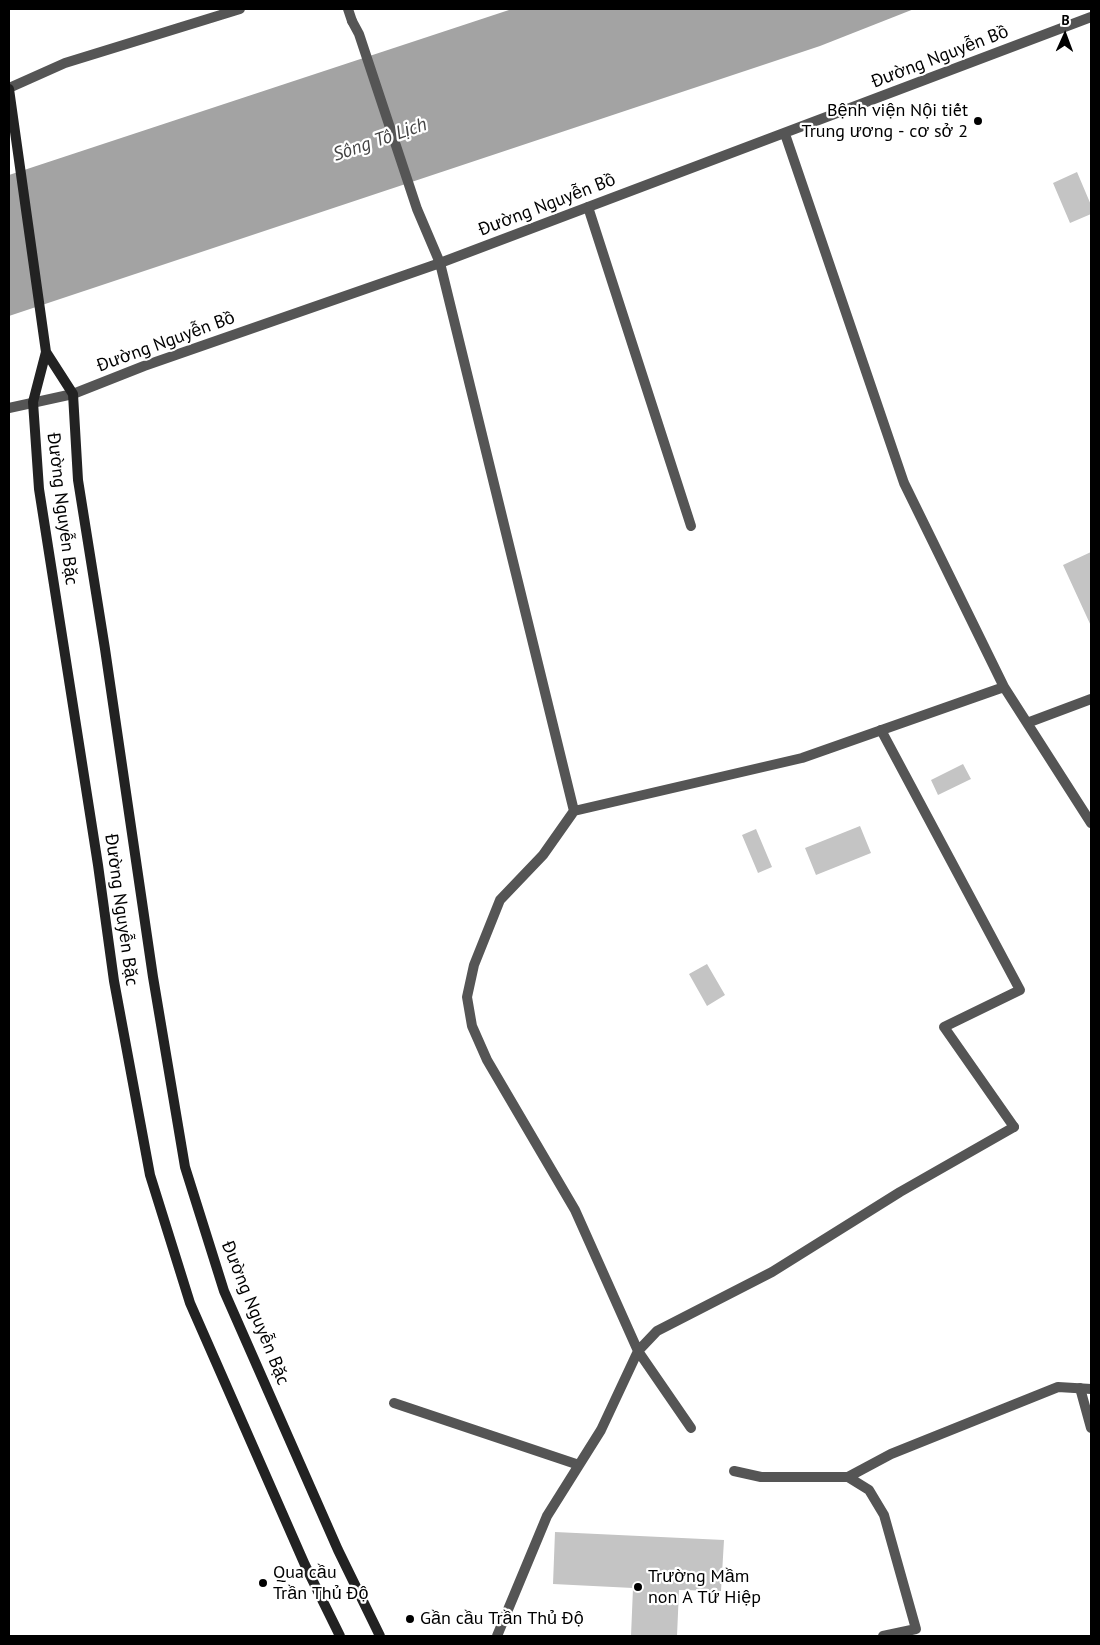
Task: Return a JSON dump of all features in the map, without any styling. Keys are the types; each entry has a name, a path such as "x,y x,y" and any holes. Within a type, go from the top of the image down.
{"main road":[{"path":"9,88 46,352"},
{"name":"Đường Nguyễn Bặc","path":"46,352 73,394 78,480 106,649 151,967 185,1167 224,1291 338,1550 380,1636"},
{"name":"Đường Nguyễn Bặc","path":"46,352 33,402 39,489 98,865 114,981 150,1175 190,1303 305,1565 340,1636"}],"street":[{"path":"9,88 65,64 240,9"},
{"path":"348,9 359,34 417,209 440,263 574,811"},
{"name":"Đường Nguyễn Bồ","path":"9,408 73,394 144,366 440,263 1091,17"},
{"path":"784,134 904,483 1004,687 1091,823"},
{"path":"588,207 691,526"},
{"path":"691,1428 638,1351 575,1210 487,1060 472,1026 467,997 474,964 500,900 543,855 574,811 802,758 1004,687"},
{"path":"1027,722 1091,699"},
{"path":"497,1636 547,1516 601,1430 638,1351 657,1331 772,1272 900,1192 1014,1128 944,1027 1020,990 881,730"},
{"path":"734,1471 761,1476 848,1477 891,1454 1058,1387 1091,1389"},
{"path":"1080,1388 1091,1428"},
{"path":"394,1403 579,1465"},
{"path":"848,1477 869,1490 884,1515 916,1629 883,1636"}],"water":[{"name":"Sông Tô Lịch","path":"512,9 914,9 820,46 9,316 9,175"}],"building":[{"path":"1077,172 1091,205 1091,214 1070,223 1053,183"},
{"path":"1091,552 1091,626 1063,565"},
{"path":"963,764 971,779 938,795 931,780"},
{"path":"860,826 871,853 816,875 805,848"},
{"path":"756,829 772,867 758,873 742,835"},
{"path":"707,964 725,995 707,1006 689,974"},
{"path":"555,1532 724,1540 721,1591 679,1590 677,1636 631,1636 633,1588 553,1584"}],"place":[{"name":"Bệnh viện Nội tiết Trung ương - cơ sở 2","path":"978,121"},
{"name":"Qua cầu Trần Thủ Độ","path":"263,1583"},
{"name":"Trường Mầm non A Tứ Hiệp","path":"638,1587"},
{"name":"Gần cầu Trần Thủ Độ","path":"410,1619"}]}
